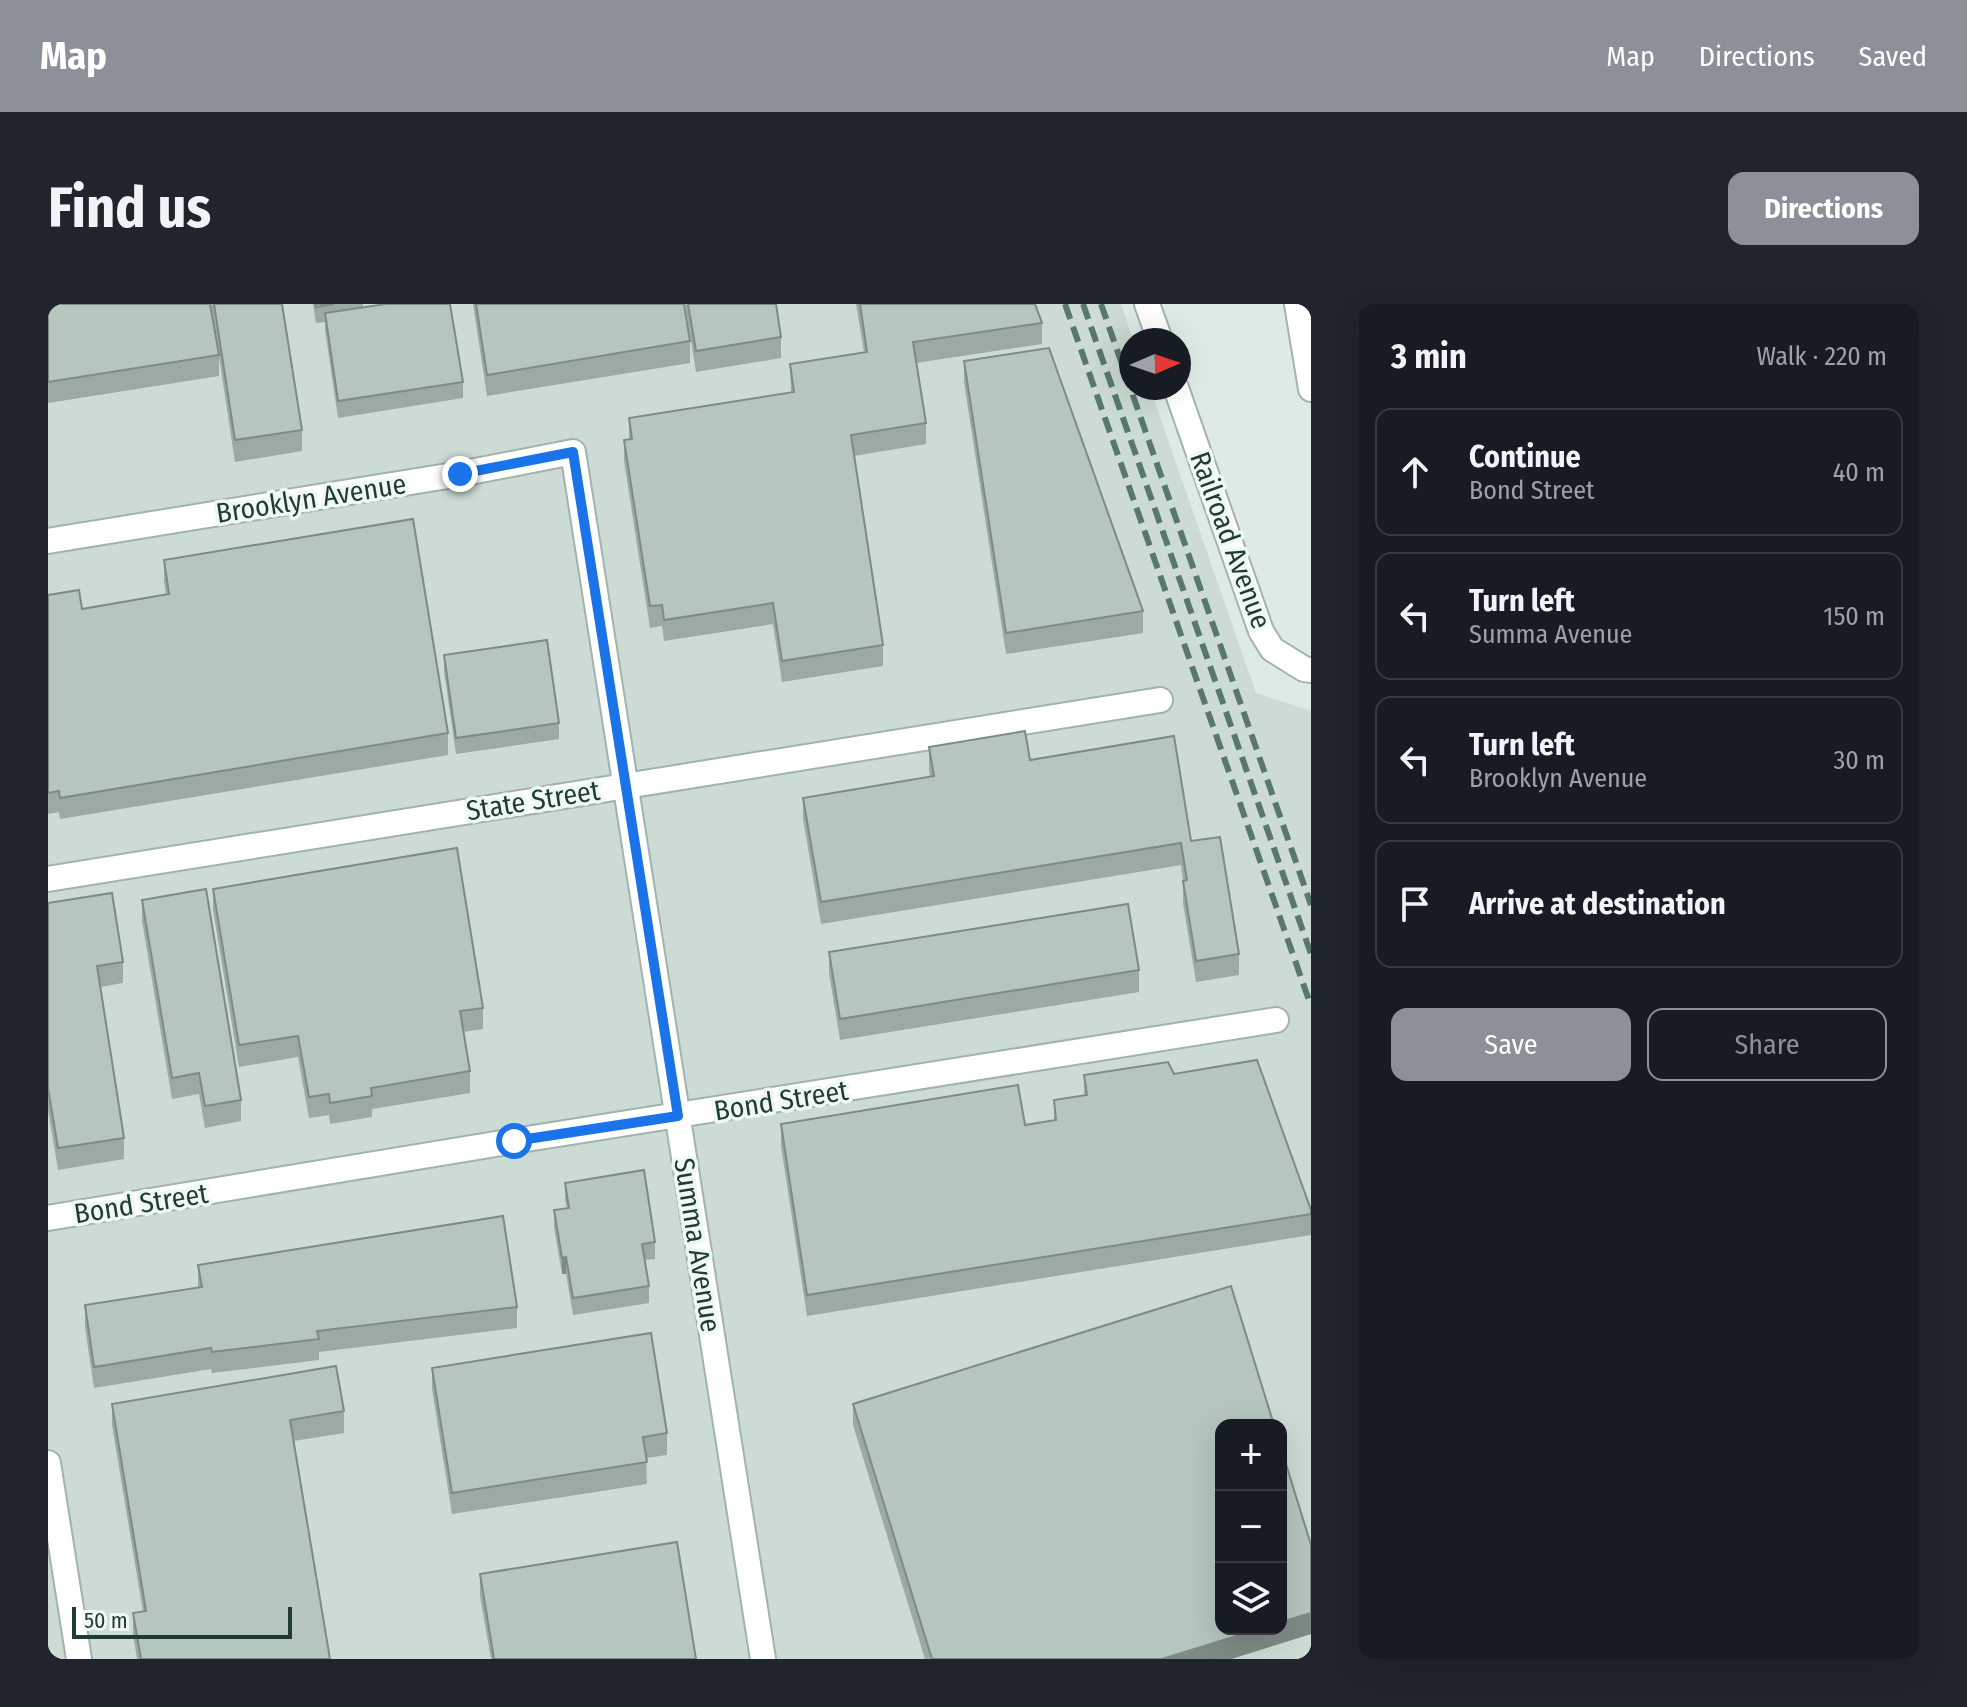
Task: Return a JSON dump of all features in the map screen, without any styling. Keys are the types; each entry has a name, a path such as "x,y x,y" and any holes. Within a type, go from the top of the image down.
{"street":[{"path":"1147,304 1156,328"},
{"path":"1297,304 1307,338 1311,389"},
{"name":"Railroad Avenue","path":"1180,400 1261,631 1272,649 1304,669 1311,670"},
{"name":"Brooklyn Avenue","path":"48,541 460,474 573,452"},
{"name":"Summa Avenue","path":"573,452 763,1659"},
{"name":"State Street","path":"48,879 1160,700"},
{"name":"Bond Street","path":"48,1218 1276,1020"},
{"path":"48,1463 79,1659"}],"shaded area":[{"path":"48,304 1121,304 1129,328 1119,328 1119,400 1154,400 1256,693 1311,711 1311,1659 48,1659"}],"building":[{"path":"48,304 210,304 219,355 48,382"},
{"path":"214,304 282,304 302,430 235,440"},
{"path":"386,304 450,304 463,382 338,401 325,313"},
{"path":"476,304 684,304 690,341 487,375"},
{"path":"688,304 776,304 781,337 696,351"},
{"path":"860,304 1035,304 1042,323 913,342 926,423 851,435 883,645 782,661 773,603 664,620 662,605 650,606 624,440 632,439 629,418 794,392 790,364 867,352"},
{"path":"1049,348 1143,611 1006,633 964,361"},
{"path":"413,519 448,733 60,798 59,791 48,793 48,595 79,590 82,609 169,594 164,560"},
{"path":"547,640 559,723 456,738 444,655"},
{"path":"1025,731 1030,760 1174,736 1191,841 1220,837 1239,954 1196,961 1183,881 1187,880 1181,843 821,902 803,798 934,776 929,747"},
{"path":"457,848 483,1008 460,1011 470,1071 371,1088 372,1096 330,1103 329,1094 309,1097 298,1036 239,1045 213,889"},
{"path":"206,889 241,1100 205,1106 199,1073 172,1078 142,900"},
{"path":"112,893 123,962 97,966 124,1138 58,1148 48,1088 48,903"},
{"path":"1128,904 1139,970 840,1019 829,952"},
{"path":"1257,1060 1311,1214 807,1295 781,1124 1018,1085 1025,1125 1056,1120 1054,1100 1087,1095 1084,1075 1168,1062 1174,1074"},
{"path":"644,1170 655,1242 642,1244 649,1286 573,1298 554,1210 569,1208 565,1183"},
{"path":"503,1216 517,1307 317,1331 319,1339 212,1352 211,1348 94,1367 85,1305 202,1287 198,1265"},
{"path":"1231,1286 1272,1419 1215,1419 1215,1635 1240,1635 1162,1659 932,1659 853,1404"},
{"path":"651,1333 667,1433 643,1437 647,1462 452,1493 432,1368"},
{"path":"336,1366 344,1411 290,1420 330,1659 141,1659 133,1613 146,1611 112,1404"},
{"path":"1287,1467 1311,1545 1311,1613 1287,1620"},
{"path":"677,1542 696,1659 494,1659 480,1574"}],"railway":[{"path":"1065,304 1311,1006"},
{"path":"1083,304 1311,954"},
{"path":"1101,304 1311,905"}],"route":[{"path":"460,474 573,452 678,1116 514,1141"}]}
